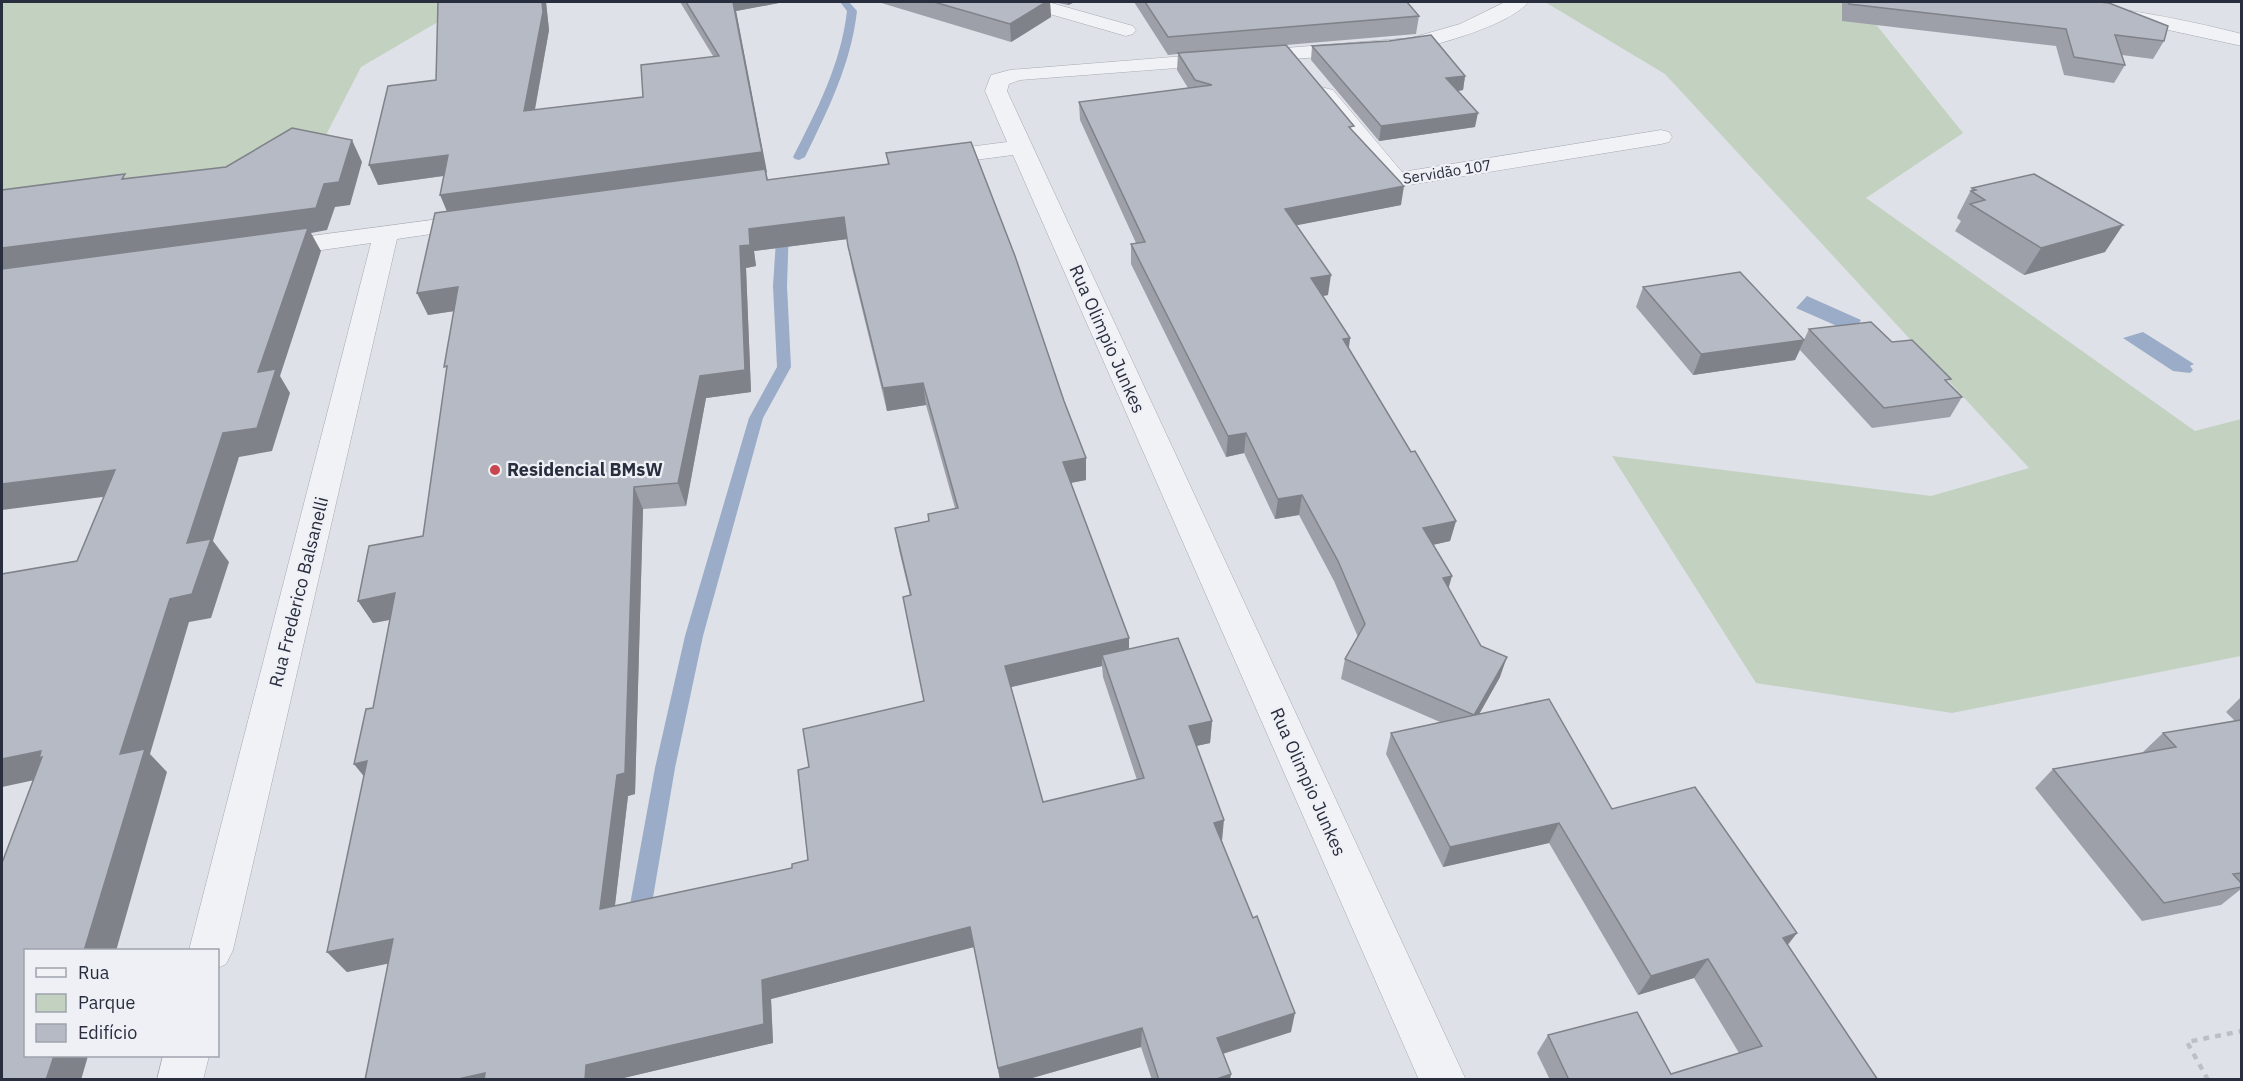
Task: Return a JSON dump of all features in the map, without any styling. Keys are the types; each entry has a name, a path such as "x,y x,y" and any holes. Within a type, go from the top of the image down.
{"street":[{"path":"1029,2 1126,30"},
{"path":"1110,2 1126,30 1138,65"},
{"name":"Rua Olimpio Junkes","path":"1443,1080 996,91 999,80 1017,74 1411,44 1443,38 1477,25 1518,2"},
{"path":"2028,2 2109,12 2204,30 2241,40"},
{"name":"Servidão 107","path":"1291,54 1396,180 1661,137"},
{"path":"902,163 1020,147"},
{"path":"246,252 504,218"},
{"name":"Rua Frederico Balsanelli","path":"211,949 386,234"},
{"path":"180,1080 186,1057"}],"path":[{"path":"2208,1080 2187,1042 2241,1031"}],"green space":[{"path":"2,2 472,2 361,67 309,168 2,208"},
{"path":"1545,2 1858,2 1963,133 1866,198 2195,431 2241,419 2241,656 1952,713 1756,683 1612,456 1931,496 2029,468 1665,74"}],"water":[{"path":"1807,296 1861,320 1853,333 1796,308"},
{"path":"2143,332 2194,364 2190,366 2193,370 2190,373 2173,371 2123,338"}],"building":[{"path":"438,2 542,2 543,12 524,111 643,97 641,65 719,56 686,2 733,2 762,152 440,195 448,155 369,165 388,86 436,80"},
{"path":"934,2 1046,2 1010,24"},
{"path":"1145,2 1407,2 1419,16 1168,37"},
{"path":"1849,2 2099,2 2109,3 2168,26 2164,41 2115,35 2125,65 2074,57 2066,29 1849,4"},
{"path":"1431,35 1465,76 1446,78 1478,113 1381,126 1312,46 1389,41"},
{"path":"1286,45 1354,126 1349,127 1404,186 1285,209 1331,275 1311,278 1350,338 1343,339 1411,452 1415,451 1456,521 1423,528 1452,576 1443,578 1481,646 1507,657 1474,715 1345,659 1365,624 1338,561 1302,495 1278,499 1246,433 1228,436 1131,244 1145,242 1079,102 1212,85 1195,80 1178,53"},
{"path":"292,128 352,140 339,182 324,184 316,208 2,248 2,190 125,174 122,179 226,167"},
{"path":"971,142 1015,256 1064,401 1086,458 1063,462 1129,638 1005,666 1043,802 1144,778 1102,655 1178,638 1212,721 1189,726 1224,820 1214,823 1253,918 1257,916 1295,1013 1217,1038 1231,1074 1214,1080 1159,1080 1142,1028 998,1068 970,927 762,980 764,1024 586,1065 585,1080 484,1080 485,1073 454,1080 365,1080 393,939 327,952 367,761 354,764 366,709 373,708 395,593 358,601 369,546 423,536 447,366 444,367 458,287 417,293 435,213 765,169 767,180 889,164 886,153","holes":["844,217 848,246 883,388 923,383 958,508 928,514 929,521 895,528 911,595 903,597 924,701 803,729 809,767 798,770 808,860 792,864 792,868 600,909 617,775 625,773 634,487 678,483 700,376 745,370 740,246 750,245 749,229"]},
{"path":"2034,174 2123,225 2041,248 1970,204 1985,200 1971,191 1976,190 1972,188"},
{"path":"308,228 258,372 276,369 257,428 223,433 187,543 211,539 192,594 170,599 120,754 145,749 85,949 24,949 24,1057 54,1057 46,1080 2,1080 2,863 42,757 39,758 41,751 2,759 2,574 77,561 115,470 2,484 2,269"},
{"path":"1740,272 1804,340 1701,354 1643,287"},
{"path":"1871,322 1892,342 1912,340 1951,379 1945,380 1962,397 1884,408 1809,329"},
{"path":"1549,699 1612,809 1695,787 1797,933 1783,938 1878,1080 1569,1080 1548,1035 1637,1012 1671,1074 1762,1046 1708,959 1651,976 1559,823 1450,847 1391,733"},
{"path":"2241,720 2241,873 2233,874 2241,883 2241,887 2164,903 2053,769 2176,747 2163,733"}],"waterway":[{"path":"799,157 833,86 846,49 852,11 844,2"},
{"path":"638,921 665,768 694,636 756,418 784,367 780,286 783,225"}],"place":[{"name":"Residencial BMsW","path":"495,470"}]}
